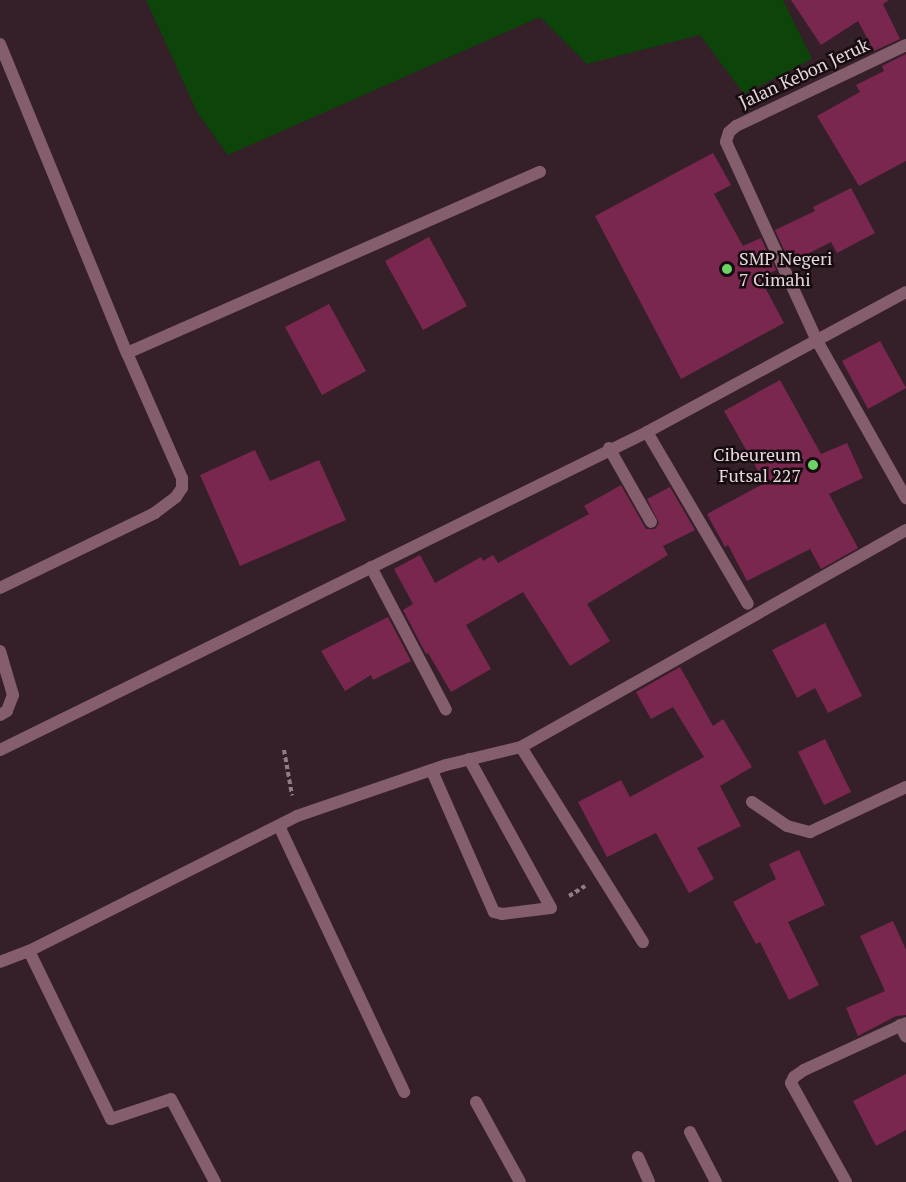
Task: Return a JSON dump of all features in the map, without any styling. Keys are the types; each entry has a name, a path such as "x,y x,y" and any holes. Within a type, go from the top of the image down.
{"street":[{"path":"0,44 127,352 182,478 182,488 176,497 155,513 0,588"},
{"name":"Jalan Kebon Jeruk","path":"906,45 754,117 729,132 726,142 816,339 906,498"},
{"path":"127,352 540,172"},
{"path":"0,750 609,448 647,432 906,292"},
{"path":"647,432 748,604"},
{"path":"609,448 651,522"},
{"path":"0,962 29,951 297,816 469,759 520,747 906,530"},
{"path":"371,567 446,710"},
{"path":"0,651 13,695 7,711 0,715"},
{"path":"520,747 643,942"},
{"path":"432,771 494,912 502,914 551,908 469,759"},
{"path":"752,802 787,826 810,832 906,787"},
{"path":"279,826 404,1092"},
{"path":"29,951 111,1119 171,1099 215,1182"},
{"path":"846,1182 791,1083 794,1077 804,1070 904,1028"},
{"path":"476,1102 520,1182"},
{"path":"690,1132 716,1182"},
{"path":"638,1157 649,1182"}],"path":[{"path":"284,750 297,816"},
{"path":"551,908 601,876"}],"green space":[{"path":"146,0 783,0 812,59 744,94 700,35 587,64 540,17 228,155 198,114"}],"building":[{"path":"791,0 889,0 883,4 900,39 874,51 858,21 821,45"},
{"path":"906,54 906,161 859,186 817,116 860,92 856,85 884,71 882,66"},
{"name":"SMP Negeri 7 Cimahi","path":"713,153 731,185 714,194 743,246 761,238 776,270 760,278 784,323 681,379 595,216"},
{"path":"851,188 875,233 837,253 831,242 790,263 775,230 815,211 813,207"},
{"path":"429,237 467,306 423,330 385,261"},
{"path":"329,304 366,371 322,395 285,327"},
{"path":"880,341 906,388 868,409 842,361"},
{"path":"780,380 821,454 847,443 863,478 829,494 858,548 821,569 810,549 747,581 728,545 725,547 707,514 765,483 724,411"},
{"path":"255,450 270,481 319,460 346,520 240,566 200,475"},
{"path":"621,485 646,529 655,529 659,523 647,499 670,487 695,530 663,546 668,555 587,604 610,641 570,666 523,592 466,625 491,669 451,692 428,653 426,654 403,610 413,604 394,569 420,555 435,583 481,557 483,561 493,555 498,563 589,514 584,506"},
{"path":"388,617 411,661 373,680 371,675 345,691 321,651"},
{"path":"825,623 862,696 828,713 815,688 797,698 772,650"},
{"path":"680,667 713,726 723,719 752,767 720,786 741,826 697,848 714,879 689,893 656,833 607,857 578,802 621,780 630,797 704,757 673,707 651,719 636,692"},
{"path":"825,739 851,792 824,805 798,752"},
{"path":"799,850 825,905 788,922 819,985 789,1000 760,942 756,944 733,902 776,879 769,864"},
{"path":"893,921 906,950 906,1015 896,1016 858,1036 846,1008 885,991 860,936"},
{"path":"906,1074 906,1130 876,1146 853,1101"}],"place":[{"name":"SMP Negeri 7 Cimahi","path":"727,269"},
{"name":"Cibeureum Futsal 227","path":"813,465"}]}
